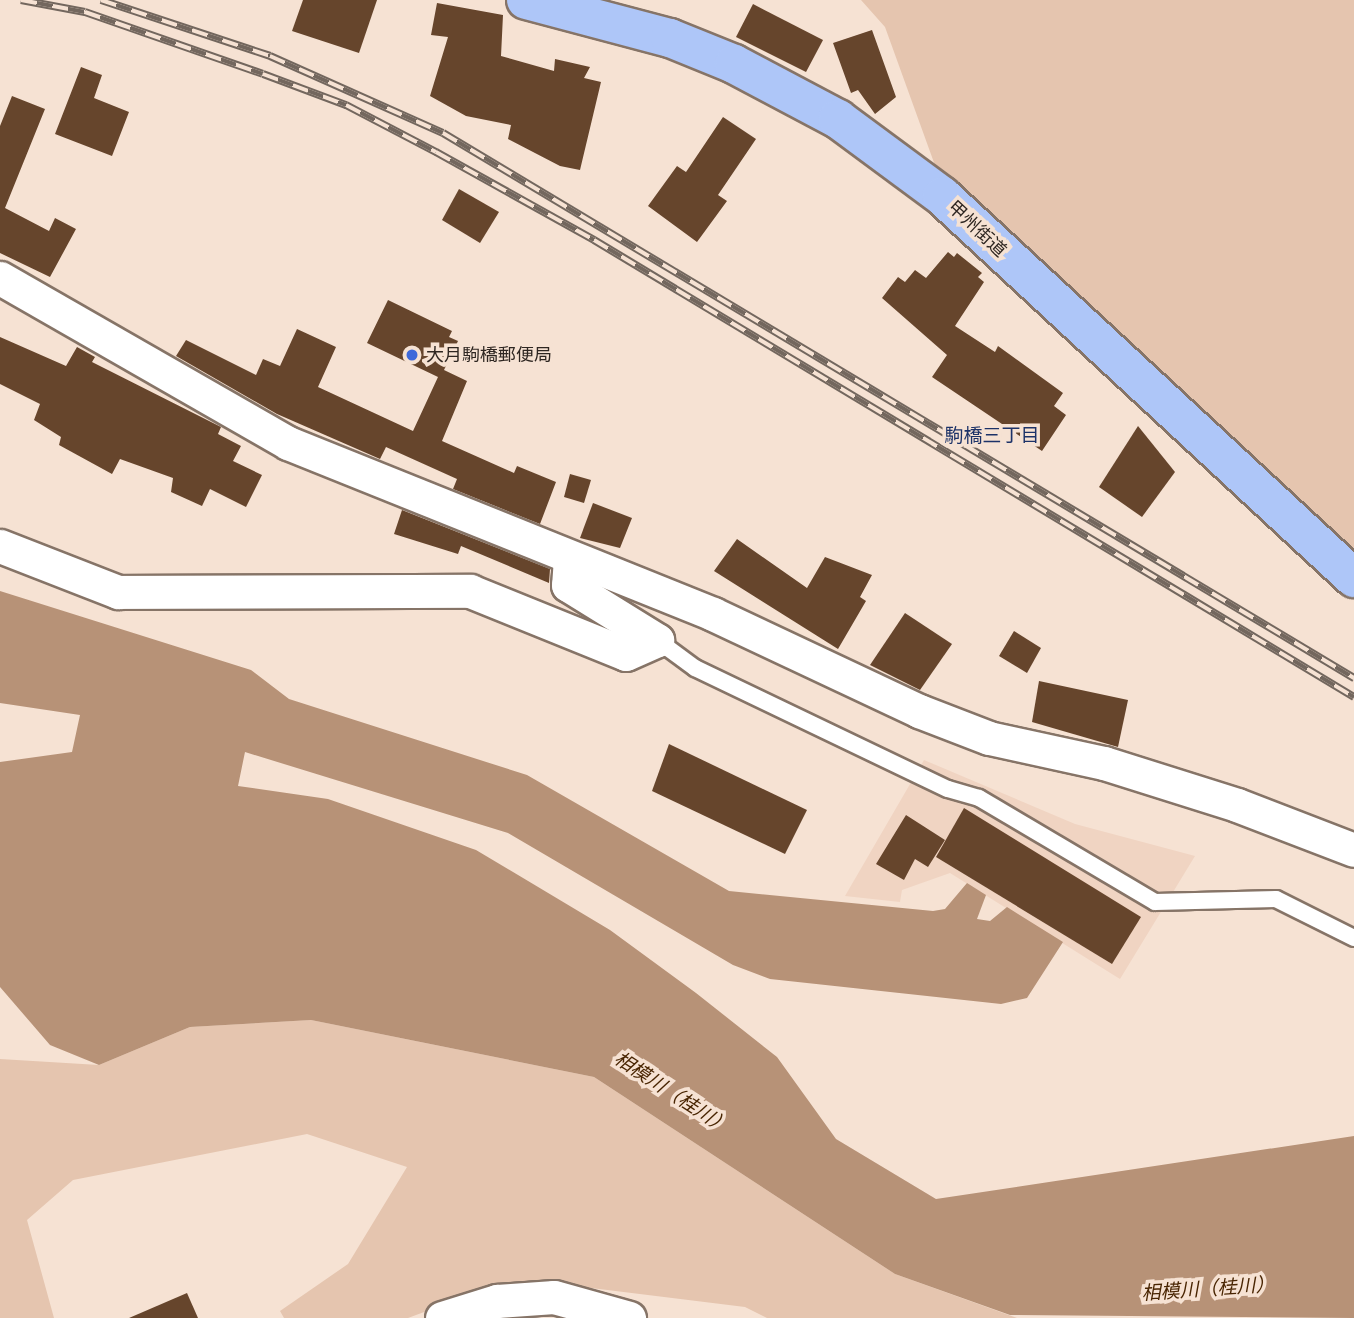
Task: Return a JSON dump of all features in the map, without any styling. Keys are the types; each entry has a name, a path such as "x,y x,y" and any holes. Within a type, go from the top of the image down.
{"highway":[{"name":"甲州街道","path":"526,0 670,38 734,64 838,118 942,196 1354,578"}],"street":[{"path":"0,278 288,443 713,614 989,738 1104,763 1297,824 1354,850"},
{"path":"0,546 118,592 470,591 626,654 657,640"},
{"path":"570,558 568,585 657,640"},
{"path":"442,1318 497,1301 554,1297 629,1318"}],"lane":[{"path":"657,640 695,668 948,789 979,798 1155,902 1276,900 1354,938"}],"shaded area":[{"path":"861,0 1354,0 1354,560 941,182 885,27"},
{"path":"924,760 1075,824 1195,856 1120,979 950,873 902,890 900,902 845,896"},
{"path":"311,1020 594,1077 895,1274 1017,1318 767,1318 745,1307 575,1286 478,1292 408,1318 284,1318 280,1311 348,1264 407,1167 307,1134 73,1180 27,1220 54,1318 0,1318 0,1059 99,1065 190,1027"}],"water":[{"name":"相模川（桂川）","path":"0,591 251,670 289,699 527,775 729,891 933,911 945,909 967,883 986,895 977,919 990,921 1007,907 1063,942 1027,998 1001,1004 770,979 733,965 508,833 245,752 238,786 328,799 476,850 610,930 696,993 777,1057 836,1139 936,1199 1354,1136 1354,1318 1010,1315 895,1274 594,1077 311,1020 190,1027 99,1065 50,1045 0,987 0,762 72,752 80,715 0,703"}],"building":[{"path":"303,0 377,0 359,53 292,31"},
{"path":"437,3 503,15 501,56 554,71 555,59 590,67 584,78 601,82 580,170 560,166 508,139 511,125 466,116 430,96 448,37 431,35"},
{"path":"753,4 823,40 806,72 736,37"},
{"path":"872,30 896,97 875,114 858,90 851,93 833,43"},
{"path":"81,67 102,75 94,98 129,112 112,156 55,134"},
{"path":"12,96 45,109 5,208 49,231 55,218 76,229 50,277 0,253 0,126"},
{"path":"723,117 756,139 718,195 727,201 697,242 648,206 677,166 686,172"},
{"path":"459,189 499,212 480,243 442,220"},
{"path":"948,252 954,257 957,253 982,273 978,277 984,282 955,326 995,352 998,346 1063,393 1054,406 1066,415 1042,451 932,377 947,355 882,298 898,277 905,282 915,270 926,278"},
{"path":"388,300 452,331 449,337 458,341 444,370 467,381 442,441 514,473 517,466 556,482 540,524 453,489 457,479 386,447 380,459 277,414 176,356 186,340 256,375 263,359 280,366 297,329 336,347 318,387 413,431 438,377 367,343"},
{"path":"0,337 66,366 77,347 95,357 92,362 221,427 218,434 241,446 233,461 262,475 246,507 210,489 202,506 171,492 173,478 120,459 112,474 59,445 61,437 34,420 40,404 0,384"},
{"path":"1138,426 1175,472 1142,517 1099,487"},
{"path":"570,474 591,480 584,503 564,497"},
{"path":"593,503 632,518 620,548 580,538"},
{"path":"402,510 550,569 549,583 461,546 458,554 394,534"},
{"path":"737,539 807,588 825,557 872,575 860,597 866,601 838,649 714,571"},
{"path":"905,613 952,644 920,690 870,665"},
{"path":"1014,631 1041,648 1027,673 999,656"},
{"path":"1039,681 1128,700 1118,747 1032,722"},
{"path":"669,744 807,810 785,854 652,791"},
{"path":"964,808 1141,917 1112,964 936,857"},
{"path":"906,815 945,840 928,867 915,859 904,880 876,864"},
{"path":"187,1293 198,1318 129,1318"}],"railway":[{"path":"21,0 85,12 263,74 346,105 436,152 594,240 1354,697"},
{"path":"101,0 270,56 443,133 1354,678"}],"place":[{"name":"大月駒橋郵便局","path":"412,355"}],"district":[{"name":"駒橋三丁目","path":"992,436"}]}
